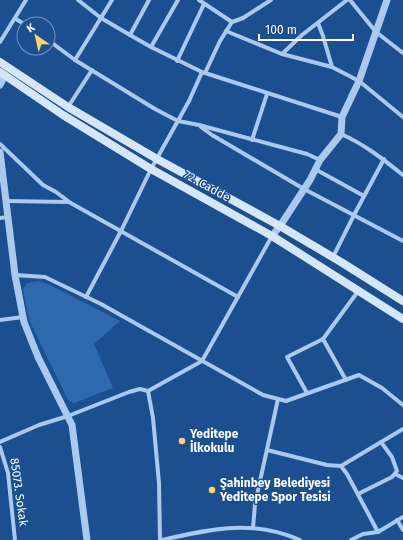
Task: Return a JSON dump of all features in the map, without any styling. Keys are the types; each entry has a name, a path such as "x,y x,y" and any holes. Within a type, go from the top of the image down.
{"main road":[{"path":"0,62 68,107 157,159 280,226 403,301"},
{"name":"72. Cadde","path":"3,73 62,115 151,169 272,236 403,319"}],"street":[{"path":"18,16 26,0"},
{"path":"78,0 101,18 151,48 204,73 342,117"},
{"path":"75,60 112,0"},
{"path":"130,35 149,0"},
{"path":"151,48 178,0"},
{"path":"199,0 232,22"},
{"path":"86,297 121,231 151,169 226,30 232,22 243,18 270,0"},
{"path":"282,54 302,35 349,0 376,32 403,53"},
{"path":"0,442 39,425 68,416 129,392 140,389 148,391 202,361 272,236 304,189 320,160 341,134 342,117 359,81 387,0"},
{"path":"177,61 204,4"},
{"path":"0,42 16,19"},
{"path":"318,23 324,36 332,67"},
{"path":"226,30 282,54 332,67 359,81 403,118"},
{"path":"56,46 75,60 154,109 178,121 199,125 307,154 320,160"},
{"path":"68,107 92,70"},
{"path":"0,85 3,73"},
{"path":"252,140 267,94"},
{"path":"199,125 212,135 304,189 403,241"},
{"path":"341,134 359,143 384,159 403,175"},
{"path":"0,144 43,184 69,202 238,297"},
{"path":"0,152 15,275 23,317 38,357 72,425 87,540"},
{"path":"333,257 384,159"},
{"path":"315,169 364,196"},
{"path":"6,201 69,202"},
{"path":"0,218 8,217"},
{"path":"15,275 45,276 86,297 262,395 286,401 359,375 382,388 403,405"},
{"path":"307,393 287,357 323,339 358,290"},
{"path":"0,320 23,317"},
{"path":"323,339 346,380"},
{"path":"148,391 153,418 159,483 161,540 221,528 245,527 287,534 300,540"},
{"path":"253,528 255,504 278,399"},
{"path":"267,450 327,466 340,466 403,430"},
{"path":"358,494 392,477 397,471 392,457 381,442"},
{"name":"85073. Sokak","path":"0,447 8,473 15,540"},
{"path":"340,466 347,474 378,532"},
{"path":"395,474 403,478"},
{"path":"351,540 363,534 378,532 403,517"},
{"path":"397,520 403,530"}],"shaded area":[{"path":"39,281 48,284 120,321 94,344 113,388 74,403 68,400 29,320 23,289 27,283"}],"place":[{"name":"Yeditepe İlkokulu","path":"182,441"},
{"name":"Şahinbey Belediyesi Yeditepe Spor Tesisi","path":"212,490"}]}
